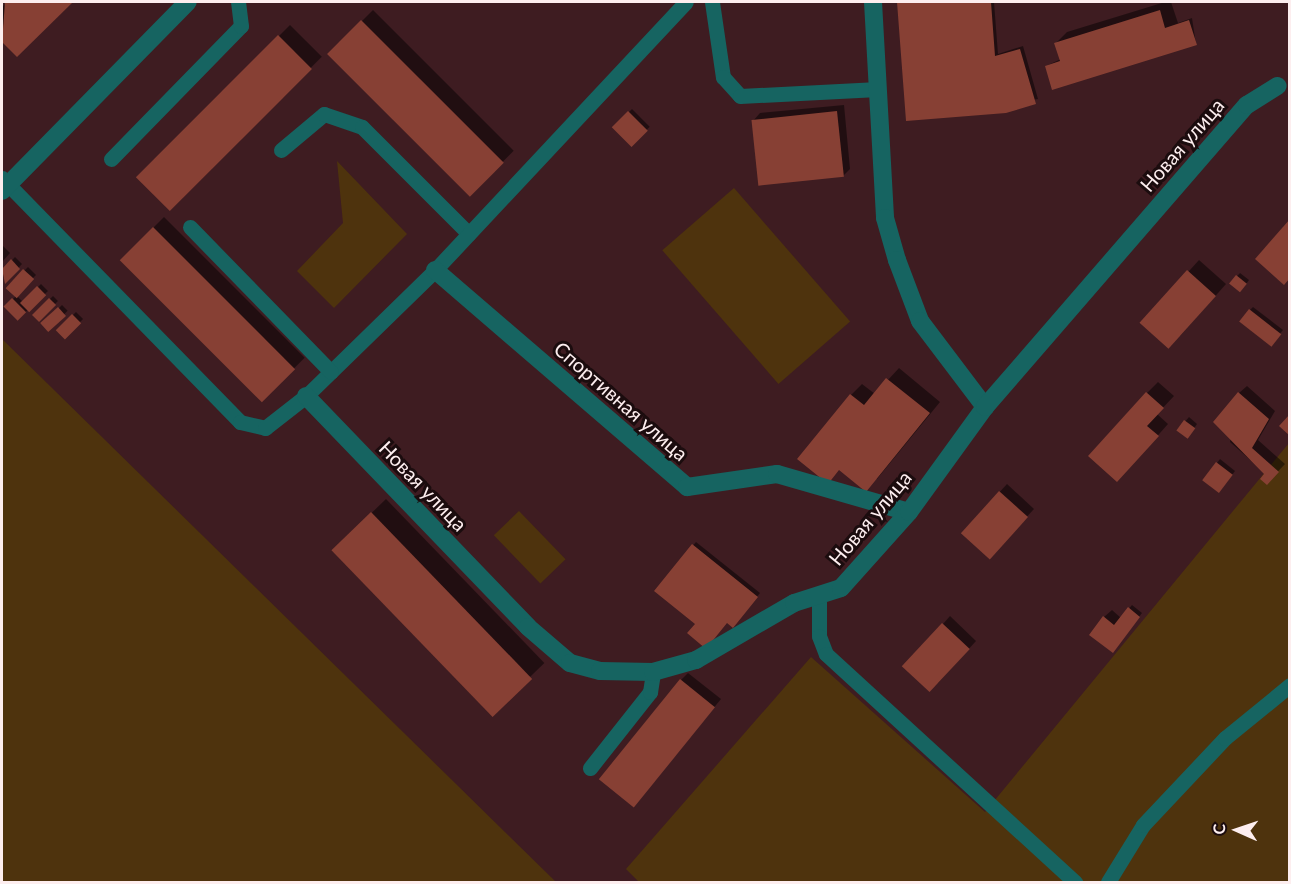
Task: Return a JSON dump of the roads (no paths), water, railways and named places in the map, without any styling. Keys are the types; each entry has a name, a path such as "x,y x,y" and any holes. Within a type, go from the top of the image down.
{"street":[{"path":"4,184 188,2"},
{"path":"873,2 885,218 897,260 920,321 985,406"},
{"name":"Новая улица","path":"306,396 528,627 570,663 600,671 653,672 696,660 770,615 819,594 840,588 909,512 985,406 1247,105 1284,85"},
{"name":"Спортивная улица","path":"435,270 687,487 777,474 909,512"}],"lane":[{"path":"111,159 241,26 238,2"},
{"path":"4,184 240,422 265,428 306,396 435,270 686,2"},
{"path":"712,2 723,77 740,96 878,89"},
{"path":"281,150 324,114 362,127 469,234"},
{"path":"190,227 331,372"},
{"path":"819,594 819,636 826,654 1075,882"},
{"path":"590,768 650,692 653,672"},
{"path":"1108,882 1143,825 1225,738 1290,685"}]}
